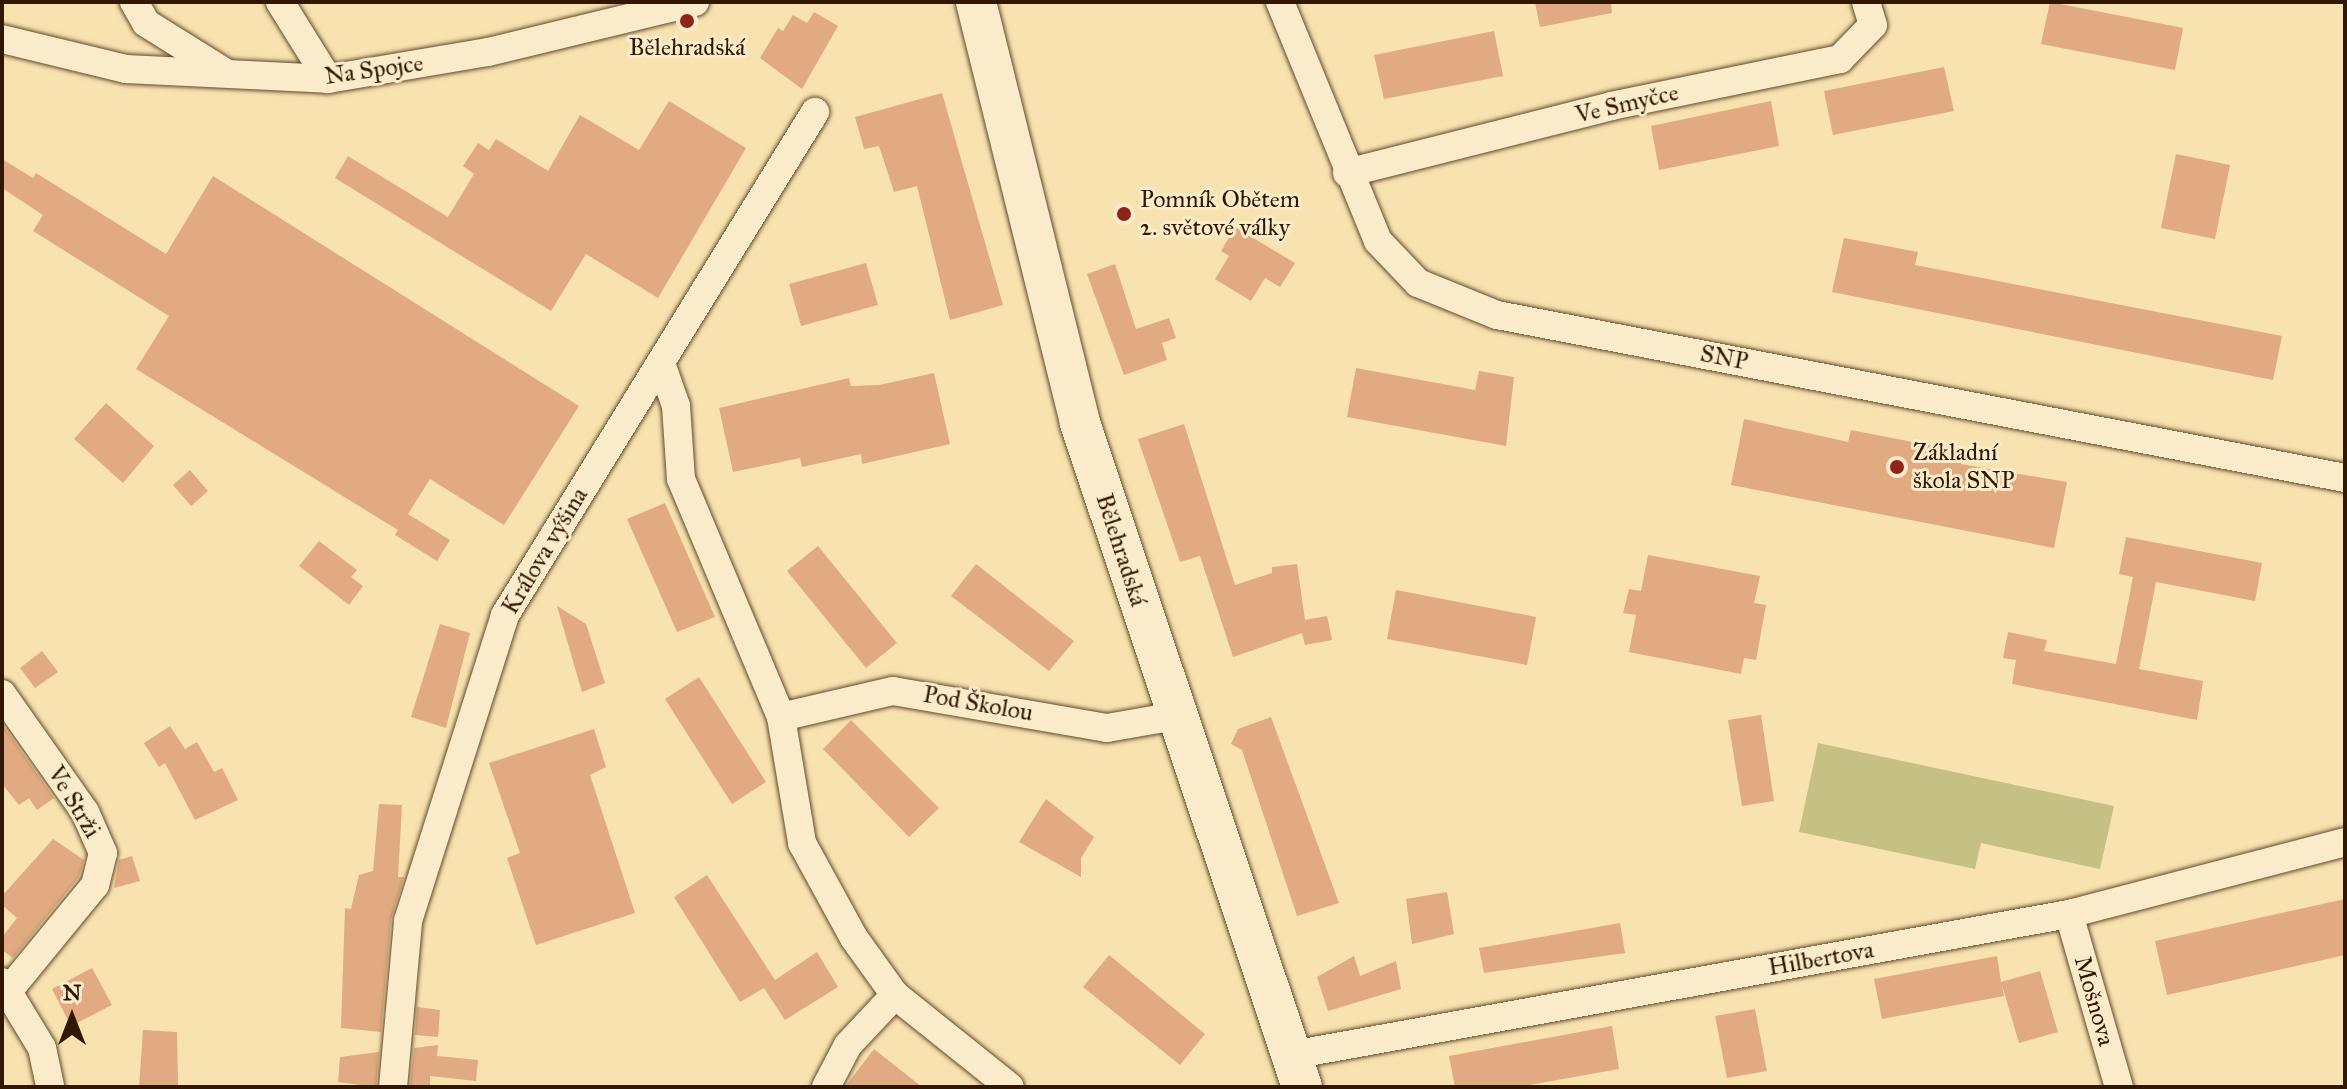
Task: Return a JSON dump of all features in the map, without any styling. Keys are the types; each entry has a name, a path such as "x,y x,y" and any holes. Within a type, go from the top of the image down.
{"street":[{"path":"134,2 146,23 228,74"},
{"path":"280,2 328,79"},
{"name":"Na Spojce","path":"2,39 126,69 328,79 488,52 650,8 695,2"},
{"name":"Bělehradská","path":"976,2 1076,408 1176,716 1297,1071"},
{"name":"SNP","path":"1280,2 1347,173 1378,241 1418,283 1497,315 2345,478"},
{"name":"Ve Smyčce","path":"1347,173 1535,125 1840,59 1873,25 1866,2"},
{"name":"Králova výšina","path":"393,1087 408,921 505,615 815,112"},
{"path":"661,363 676,406 681,479 781,717 802,843 854,938 895,995 1010,1087"},
{"name":"Pod Školou","path":"781,717 893,691 1107,728 1176,716"},
{"name":"Ve Strži","path":"2,694 85,812 103,853 95,885 6,986"},
{"name":"Hilbertova","path":"1297,1071 2069,914 2345,842"},
{"name":"Mošnova","path":"2069,914 2119,1087"},
{"path":"6,986 42,1048 50,1087"},
{"path":"826,1087 848,1045 895,995"}],"shaded area":[{"path":"1818,743 2114,806 2100,869 1981,843 1975,869 1799,832"}],"building":[{"path":"1535,2 1611,2 1612,13 1540,27"},
{"path":"2050,2 2183,28 2175,70 2041,44"},
{"path":"814,12 838,26 802,89 760,58 778,28 783,31 793,15 807,23"},
{"path":"1494,31 1503,76 1384,99 1374,55"},
{"path":"1944,67 1954,111 1833,135 1824,91"},
{"path":"942,93 1003,305 950,320 917,186 894,192 879,146 864,149 855,117"},
{"path":"669,101 746,148 658,298 586,254 551,311 335,178 348,156 448,217 474,174 463,166 478,143 489,150 496,139 548,171 580,115 639,150"},
{"path":"1771,101 1779,146 1659,170 1651,126"},
{"path":"2176,154 2230,165 2215,239 2161,228"},
{"path":"2,159 33,178 36,173 166,254 213,176 579,406 504,525 430,479 408,514 450,540 437,561 395,535 398,530 136,369 169,316 33,231 43,215 2,188"},
{"path":"1235,227 1295,263 1280,287 1265,278 1251,301 1215,279 1229,256 1221,251"},
{"path":"1844,238 1918,252 1915,265 2282,336 2273,380 1832,292"},
{"path":"866,263 878,305 801,326 789,284"},
{"path":"1115,264 1136,329 1169,318 1176,338 1162,343 1167,360 1124,375 1087,274"},
{"path":"1356,368 1475,390 1479,371 1514,377 1506,446 1347,417"},
{"path":"934,373 950,444 862,464 861,454 802,467 800,458 733,472 719,408 849,378 851,386 879,385"},
{"path":"106,403 154,446 123,483 74,439"},
{"path":"1744,419 1848,442 1851,430 1964,452 1961,464 2067,482 2054,548 1731,485"},
{"path":"1184,424 1235,585 1272,573 1272,567 1297,564 1305,620 1327,616 1332,640 1305,645 1302,633 1233,657 1200,556 1180,562 1138,439"},
{"path":"190,470 208,491 191,506 173,485"},
{"path":"665,503 715,617 677,632 627,519"},
{"path":"2126,537 2262,563 2255,601 2156,582 2139,669 2203,681 2197,720 2012,684 2016,660 2003,658 2008,632 2047,640 2044,651 2116,664 2133,577 2119,574"},
{"path":"319,541 357,570 351,577 363,586 349,605 299,566"},
{"path":"818,546 897,643 866,668 787,571"},
{"path":"1648,555 1760,576 1754,603 1766,605 1756,660 1744,658 1741,674 1629,652 1636,615 1623,613 1629,589 1641,591"},
{"path":"976,564 1074,641 1049,671 951,596"},
{"path":"1396,590 1536,617 1527,665 1387,639"},
{"path":"557,606 586,624 605,683 582,692"},
{"path":"440,624 470,633 446,728 411,717"},
{"path":"42,651 58,672 35,688 20,668"},
{"path":"699,677 766,782 732,804 665,699"},
{"path":"1761,715 1774,801 1742,806 1728,720"},
{"path":"1271,717 1339,903 1297,916 1242,750 1231,744 1238,729"},
{"path":"851,720 939,808 909,837 823,749"},
{"path":"2,724 54,798 37,810 29,798 19,805 2,784"},
{"path":"170,726 185,749 197,742 214,772 222,768 238,800 195,820 165,763 159,767 144,743"},
{"path":"594,729 606,767 590,775 635,913 536,945 507,858 520,853 489,763"},
{"path":"1046,799 1094,837 1081,858 1081,877 1019,842"},
{"path":"379,804 402,805 398,877 404,877 391,919 381,1032 341,1028 345,908 351,909 359,875 373,871"},
{"path":"53,839 84,860 79,877 13,958 2,950 2,937 17,918 2,905 2,896"},
{"path":"132,856 140,881 114,888 119,860"},
{"path":"707,875 775,980 817,952 838,987 785,1020 764,988 740,1002 674,897"},
{"path":"1447,892 1454,934 1412,944 1406,899"},
{"path":"2345,899 2345,955 2167,995 2155,941"},
{"path":"1620,923 1625,953 1484,973 1479,948"},
{"path":"1109,955 1205,1034 1180,1065 1083,987"},
{"path":"1354,956 1360,976 1396,961 1401,989 1328,1011 1317,977"},
{"path":"1997,956 2001,982 2040,971 2058,1032 2019,1043 2002,985 2004,996 1882,1019 1874,979"},
{"path":"92,968 112,1005 71,1026 52,989"},
{"path":"417,1007 440,1010 438,1037 415,1035"},
{"path":"1755,1009 1767,1071 1727,1078 1715,1016"},
{"path":"1612,1026 1619,1069 1518,1087 1455,1087 1449,1056"},
{"path":"143,1030 177,1032 178,1087 139,1087"},
{"path":"438,1045 437,1056 478,1060 476,1081 430,1076 430,1087 410,1087 414,1048"},
{"path":"874,1049 922,1087 845,1087"},
{"path":"379,1052 376,1087 338,1082 340,1057"}],"place":[{"name":"Bělehradská","path":"687,21"},
{"name":"Pomník Obětem 2. světové války","path":"1124,214"},
{"name":"Základní škola SNP","path":"1897,467"}]}
